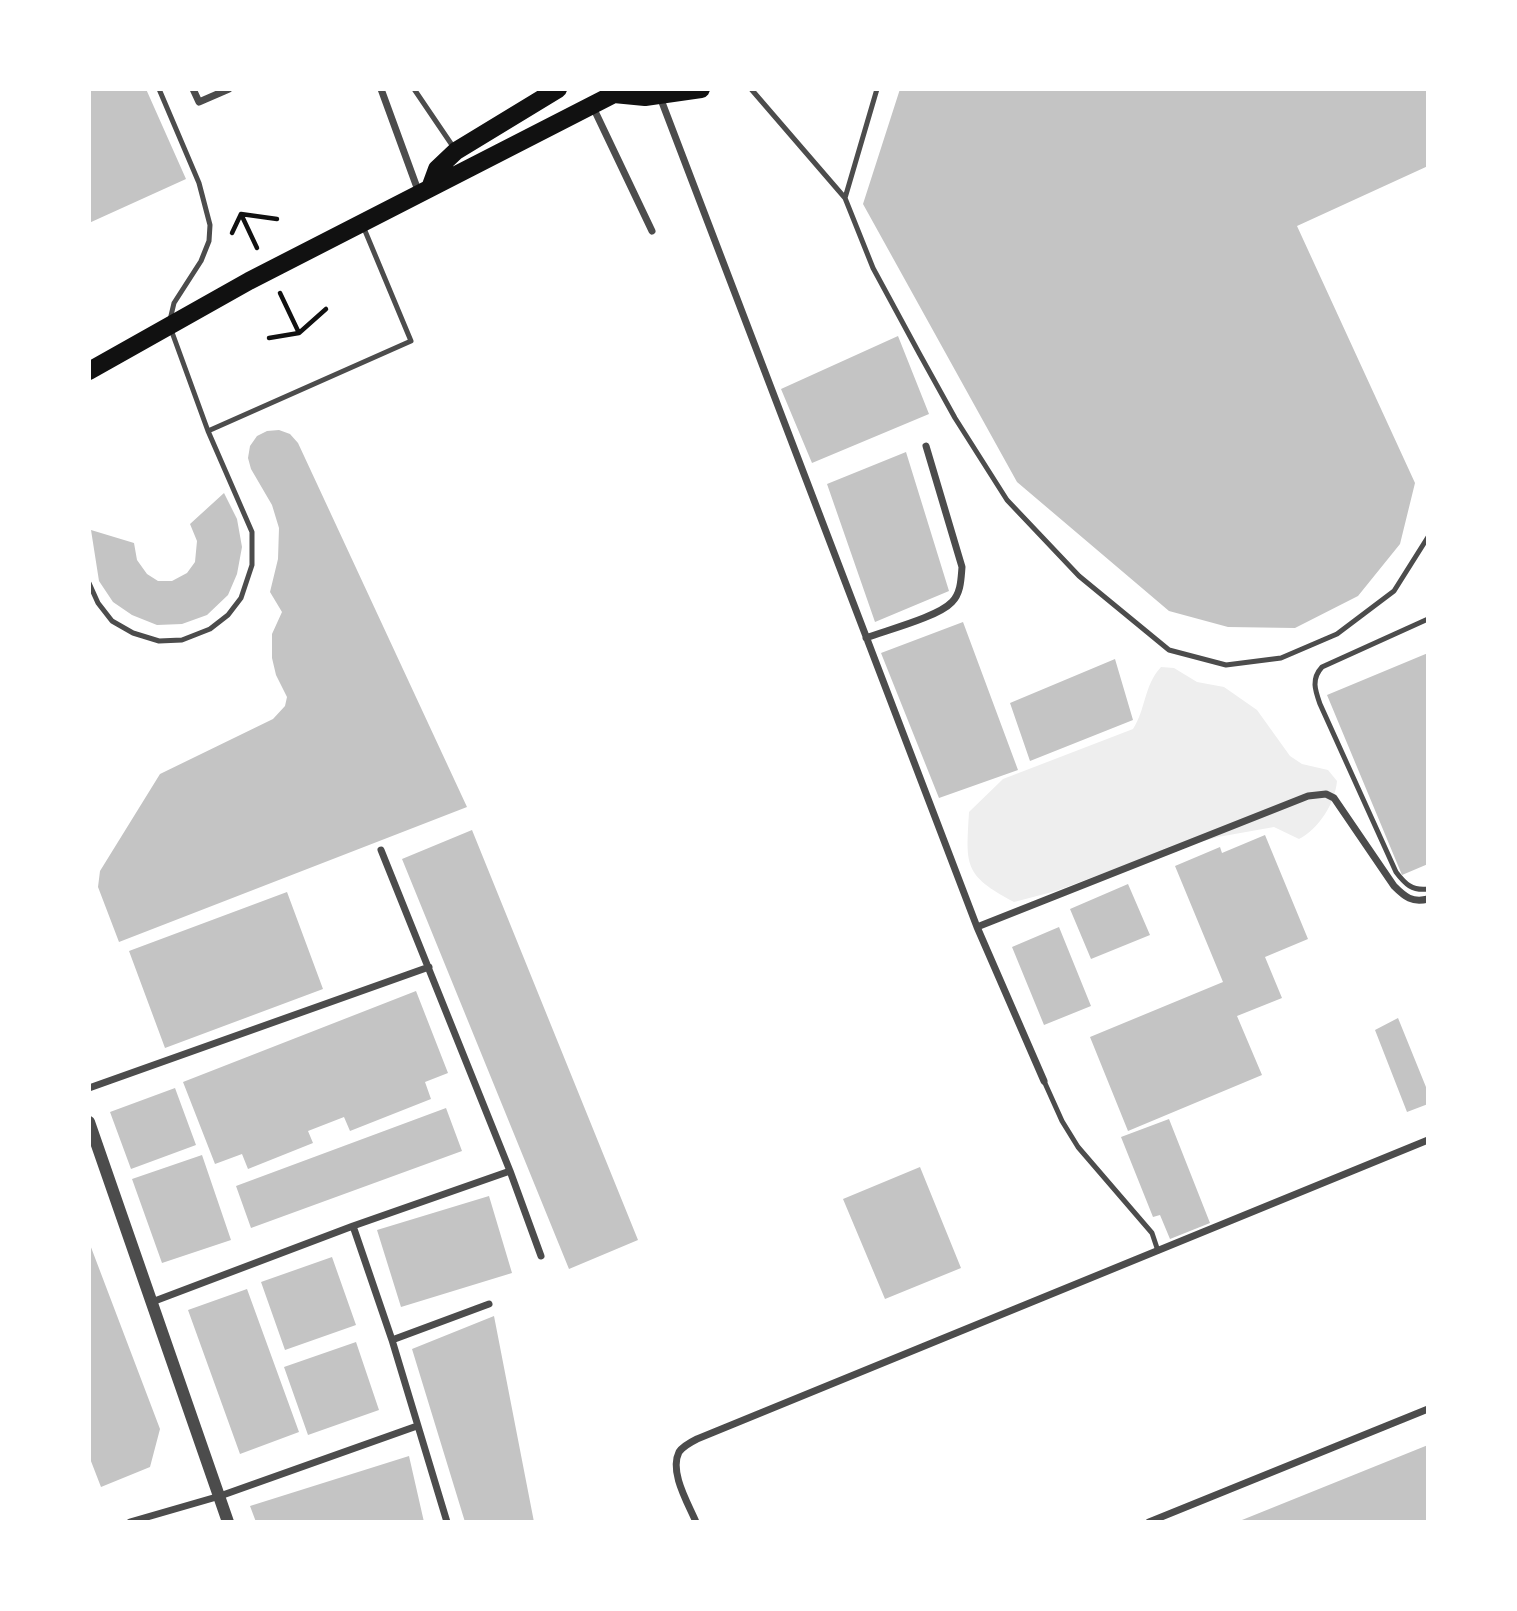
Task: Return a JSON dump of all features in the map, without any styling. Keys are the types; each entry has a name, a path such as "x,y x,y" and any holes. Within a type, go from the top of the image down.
{"main road":[{"path":"425,191 437,169 456,151 558,89"},
{"path":"89,371 169,324 614,93 645,97 701,89"}],"street":[{"path":"193,89 199,102 229,89"},
{"path":"381,89 425,191"},
{"path":"659,96 977,927 1044,1081"},
{"path":"591,104 652,230"},
{"path":"866,638 937,612 953,602 961,585 962,566 926,446"},
{"path":"977,927 1318,794 1334,798 1394,886 1407,898 1418,901 1428,898"},
{"path":"381,850 510,1171 541,1256"},
{"path":"89,1088 429,967"},
{"path":"89,1122 228,1522"},
{"path":"696,1522 678,1479 676,1462 678,1453 684,1446 697,1438 1428,1140"},
{"path":"152,1302 353,1226 510,1171"},
{"path":"353,1226 392,1340 447,1522"},
{"path":"392,1340 489,1304"},
{"path":"1149,1522 1428,1409"},
{"path":"130,1522 220,1496 417,1426"}],"lane":[{"path":"89,583 98,603 112,621 133,633 159,642 182,640 210,629 228,615 242,598 252,565 252,532 208,431 169,324 174,303 201,261 209,241 210,225 199,183 159,89"},
{"path":"414,89 439,130 456,151"},
{"path":"751,89 845,198 873,268 955,418 1007,500 1079,576 1169,650 1226,665 1281,658 1326,639 1337,634 1394,591 1428,537"},
{"path":"845,198 877,89"},
{"path":"208,431 411,341 362,223"},
{"path":"1428,619 1322,667 1315,674 1314,687 1325,717 1396,872 1407,885 1416,890 1428,889"},
{"path":"1044,1081 1077,1147 1152,1233 1158,1251"}],"path":[{"path":"241,214 277,219"},
{"path":"230,237 241,214"},
{"path":"241,214 256,245"},
{"path":"269,338 299,333 326,309"},
{"path":"288,310 299,333"}],"shaded area":[{"path":"1161,667 1174,668 1197,682 1224,687 1257,710 1290,756 1302,764 1328,770 1337,781 1336,789 1319,822 1299,839 1274,827 1218,837 1149,856 1056,891 1014,902 985,884 971,867 968,857 969,812 1003,779 1133,729 1151,681"}],"building":[{"path":"89,89 146,89 186,179 89,223"},
{"path":"900,89 1428,89 1428,166 1297,226 1415,483 1400,544 1358,596 1295,628 1228,627 1169,611 1017,482 863,204"},
{"path":"898,336 929,414 812,463 781,389"},
{"path":"279,430 290,434 298,443 467,807 119,942 98,887 100,871 160,774 273,719 285,706 287,697 276,675 272,658 272,634 282,612 270,592 278,559 279,528 272,505 251,469 248,458 250,446 257,436 267,431"},
{"path":"906,452 949,591 875,622 827,484"},
{"path":"224,493 237,519 242,547 237,574 228,595 207,615 182,624 157,625 132,615 113,602 99,581 91,530 134,543 137,560 147,574 158,581 172,581 187,573 195,562 197,541 190,524"},
{"path":"963,622 1018,770 939,798 881,653"},
{"path":"1428,653 1428,864 1402,875 1327,695"},
{"path":"1115,659 1133,720 1030,761 1010,703"},
{"path":"472,830 638,1240 569,1269 402,859"},
{"path":"1265,835 1308,939 1265,957 1282,998 1237,1016 1262,1075 1128,1131 1090,1037 1223,982 1175,866 1220,847 1222,853"},
{"path":"1128,884 1150,935 1091,959 1070,909"},
{"path":"287,892 323,989 165,1048 129,951"},
{"path":"1059,927 1091,1006 1044,1025 1012,947"},
{"path":"416,991 448,1073 425,1082 431,1099 350,1131 344,1117 308,1131 313,1143 248,1169 242,1154 215,1164 183,1082"},
{"path":"1398,1018 1428,1092 1428,1104 1407,1112 1375,1030"},
{"path":"175,1088 196,1145 131,1169 110,1112"},
{"path":"446,1108 462,1151 251,1228 236,1186"},
{"path":"1169,1119 1210,1223 1170,1239 1160,1215 1153,1217 1121,1137"},
{"path":"202,1155 231,1240 162,1263 132,1179"},
{"path":"920,1167 961,1268 885,1299 843,1199"},
{"path":"489,1196 512,1273 401,1307 377,1230"},
{"path":"89,1242 160,1429 150,1467 101,1487 89,1456"},
{"path":"332,1257 356,1325 285,1350 261,1282"},
{"path":"247,1289 299,1432 240,1454 188,1310"},
{"path":"494,1316 534,1522 465,1522 412,1349"},
{"path":"356,1342 379,1410 308,1435 284,1367"},
{"path":"1428,1445 1428,1522 1237,1522"},
{"path":"409,1456 424,1522 256,1522 250,1506"}]}
